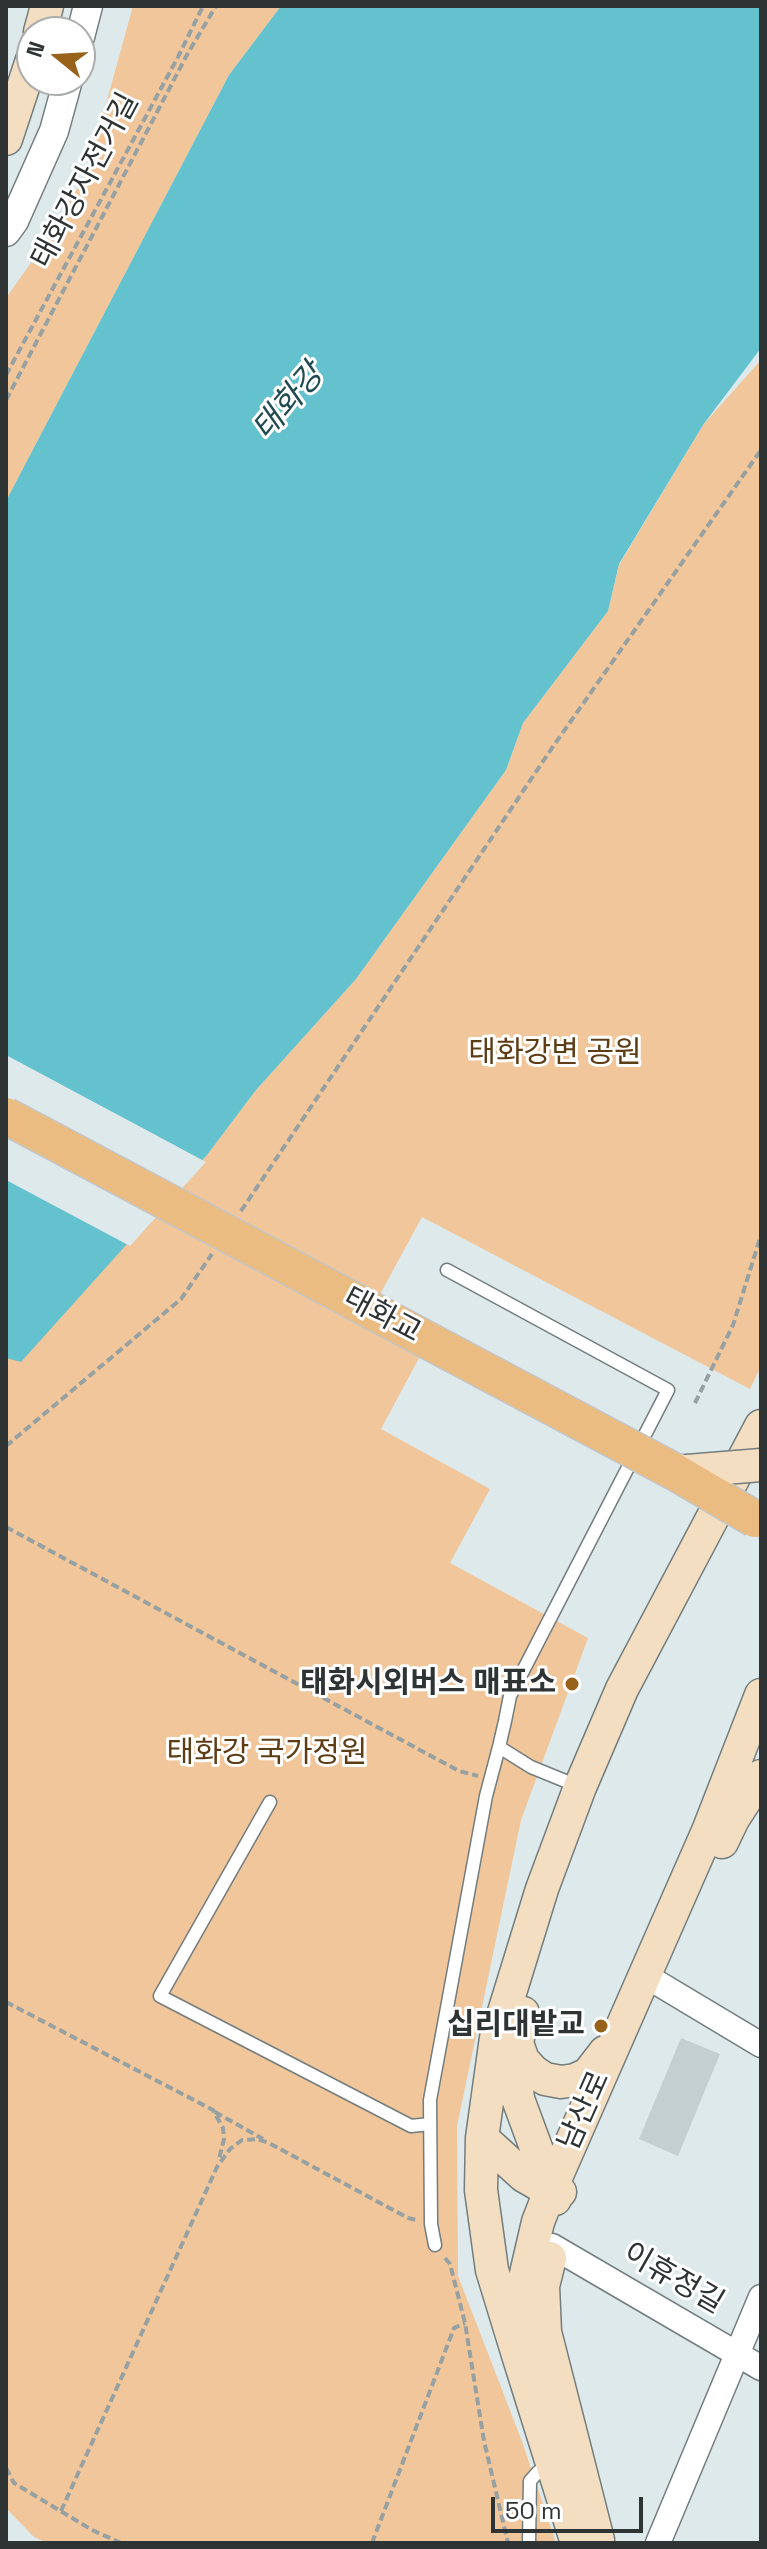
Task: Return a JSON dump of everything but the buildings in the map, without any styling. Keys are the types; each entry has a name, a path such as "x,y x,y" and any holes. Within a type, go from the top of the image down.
{"main road":[{"path":"6,139 20,96"},
{"name":"태화교","path":"6,1116 675,1472 755,1519"},
{"path":"518,2355 492,2270 481,2190 482,2138 496,2038 542,1889 580,1787 622,1689 761,1426"},
{"path":"675,1472 761,1465"},
{"name":"남산로","path":"562,2187 622,2026 708,1831 761,1695"},
{"name":"남산로","path":"577,2543 518,2355 522,2291 538,2222 562,2187 724,1838 756,1788"},
{"path":"542,1889 544,1943 517,2043 516,2077 518,2099 562,2187 555,2238 543,2286 545,2332 599,2543"},
{"path":"517,2043 523,2060 545,2079 561,2082 575,2080 588,2074 622,2026"},
{"path":"482,2138 524,2176 562,2187"}],"street":[{"path":"6,232 14,221 54,131 64,96"},
{"path":"656,1982 761,2045"},
{"name":"이휴정길","path":"555,2238 761,2368"},
{"path":"658,2543 761,2297"}],"lane":[{"path":"435,2245 431,2224 430,2100 510,1696 668,1390 447,1270"},
{"path":"499,1747 531,1767 580,1787"},
{"path":"270,1802 160,1996 411,2126 430,2124"},
{"path":"529,2543 530,2481 552,2464"}],"path":[{"name":"태화강자전거길","path":"6,375 203,6"},
{"path":"6,400 216,6"},
{"path":"233,1222 552,748 761,450"},
{"path":"695,1403 733,1325 761,1235"},
{"path":"6,1446 181,1299 216,1248"},
{"path":"6,1527 459,1771 491,1780"},
{"path":"6,2002 213,2110 408,2218 431,2224"},
{"path":"61,2511 217,2167 224,2139 221,2122 213,2110"},
{"path":"217,2167 230,2149 242,2140 257,2139 269,2143"},
{"path":"435,2245 450,2264 465,2323 484,2441 508,2543"},
{"path":"372,2543 454,2328 465,2323"},
{"path":"6,2468 14,2483 121,2543"}],"green space":[{"path":"133,6 281,6 229,75 6,501 6,298 87,173"},
{"name":"태화강 국가정원","path":"761,360 761,1366 750,1389 422,1217 378,1298 434,1330 381,1429 490,1489 450,1563 588,1638 521,1820 457,2126 458,2276 523,2444 556,2543 47,2543 34,2537 6,2508 6,1358 21,1361 207,1155 256,1090 356,979 506,770 523,723 608,611 619,565 703,425"}],"water":[{"name":"태화강","path":"281,6 761,6 761,348 703,425 619,564 608,611 523,723 506,770 356,979 256,1090 207,1155 21,1362 6,1358 6,501 229,75"}],"pier":[{"path":"6,1055 206,1162 130,1246 6,1180"}],"place":[{"name":"태화시외버스 매표소","path":"572,1684"},
{"name":"십리대밭교","path":"601,2026"}],"park label":[{"name":"태화강변 공원","path":"555,1054"}]}
